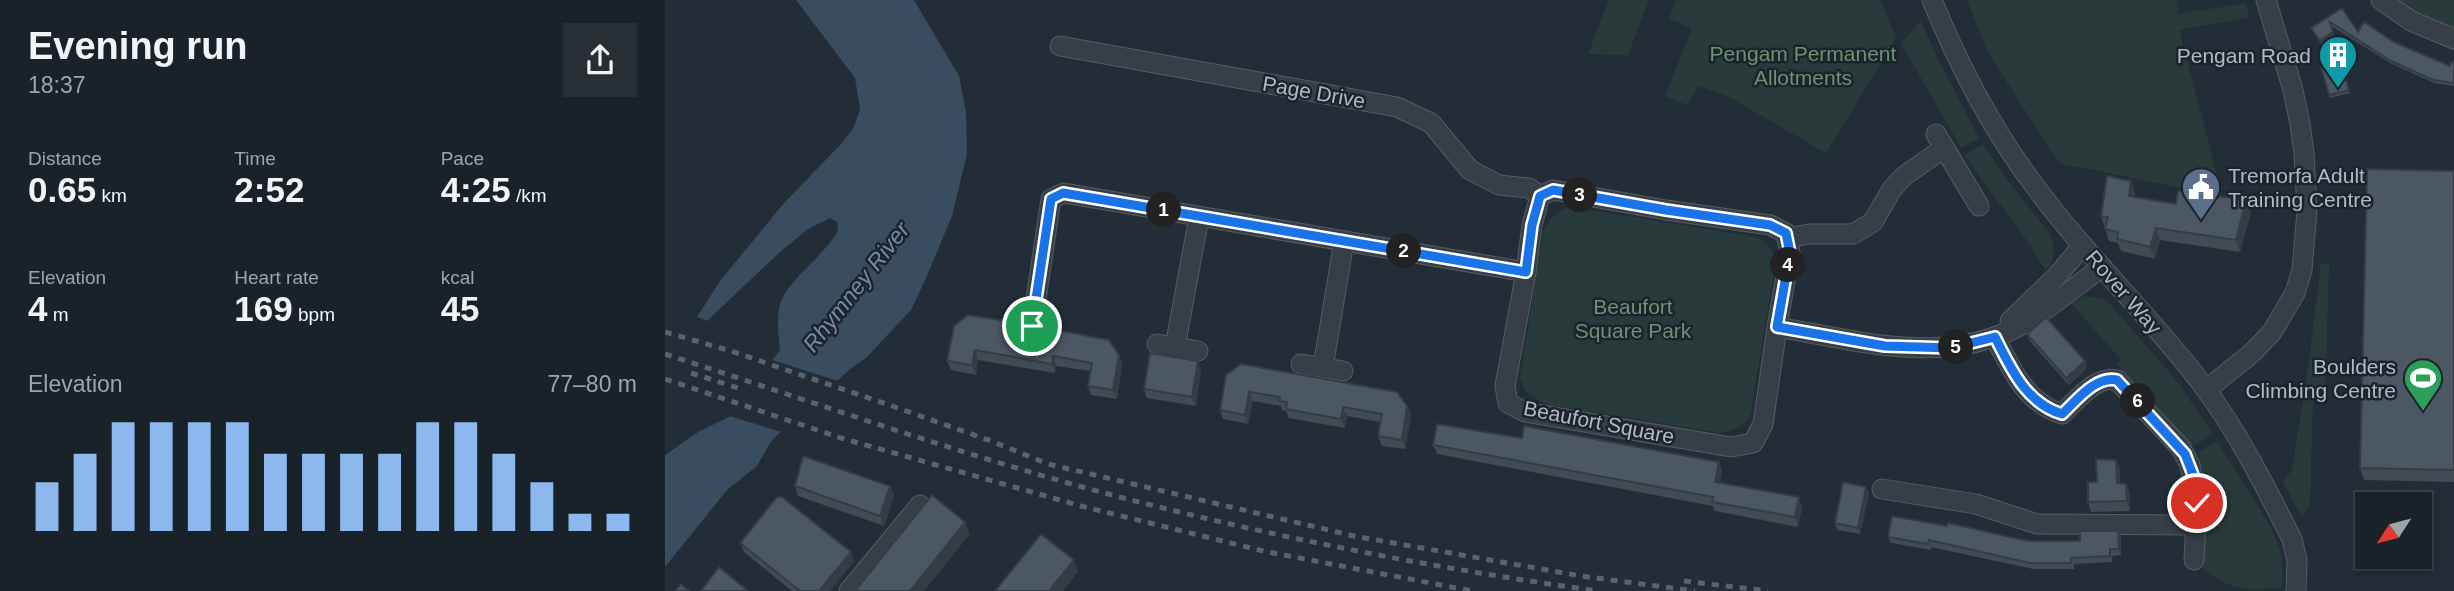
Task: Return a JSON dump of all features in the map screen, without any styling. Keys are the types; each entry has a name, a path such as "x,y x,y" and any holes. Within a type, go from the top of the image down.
{"street":[{"name":"Rover Way","path":"1932,0 1969,85 2035,187 2176,350 2230,426 2292,539 2297,560 2296,591"},
{"path":"2206,390 2252,353 2273,331 2295,293 2302,270 2307,211 2302,134 2293,90 2266,0"},
{"path":"2381,0 2411,21 2454,39"},
{"name":"Page Drive","path":"1060,46 1397,107 1431,123 1470,170 1499,185 1529,188 1540,196"},
{"path":"1540,196 1553,190 1770,225 1786,233 1787,237 1853,234 1873,222 1892,189 1940,141 1979,206"},
{"path":"1032,326 1051,199 1063,193 1526,272"},
{"name":"Beaufort Square","path":"1540,196 1532,225 1505,386 1507,403 1525,412 1731,447 1753,443 1763,424 1783,328 1790,253 1787,237"},
{"path":"1198,351 1166,346 1199,216"},
{"path":"1323,367 1344,241"},
{"path":"1995,337 2057,276 2083,245"},
{"path":"1783,328 1898,346 1951,348 1995,337 2021,326 2102,267"},
{"path":"1995,337 2012,370 2033,400 2048,410 2062,414 2103,380 2117,380 2185,454 2195,480 2197,503 2194,560"},
{"path":"1301,364 1343,372"},
{"path":"1882,489 1976,504 2037,524 2194,525"},
{"path":"849,591 920,505"}],"green space":[{"path":"1609,0 1649,0 1628,55 1588,54"},
{"name":"Pengam Permanent Allotments","path":"1676,0 1880,0 1896,38 1826,153 1729,97 1698,86 1688,105 1665,97 1692,28 1669,19"},
{"path":"1967,0 2176,0 2179,14 2246,3 2249,17 2179,30 2221,196 2059,163 1988,53"},
{"path":"2400,0 2454,0 2454,32 2414,12"},
{"path":"1921,21 1979,138 1961,148 1901,43"},
{"path":"1983,144 2050,234 2054,249 2053,259 2046,271 1965,155"},
{"name":"Beaufort Square Park","path":"1572,207 1756,237 1768,245 1774,256 1775,266 1751,411 1743,424 1720,433 1545,404 1525,391 1520,377 1543,233 1554,216"},
{"path":"2321,263 2329,264 2325,396 2313,396 2310,506 2301,516 2283,482 2292,470"},
{"path":"2087,296 2106,300 2176,380 2213,434 2193,446 2117,364 2121,360 2071,303"},
{"path":"2217,441 2273,533 2282,560 2282,587 2239,588 2202,568 2207,499 2199,452"}],"water":[{"name":"Rhymney River","path":"796,0 914,0 959,76 966,112 967,154 952,216 911,310 866,358 850,369 772,440 757,466 727,490 665,567 665,455 698,432 733,415 780,350 778,314 784,295 838,231 837,222 830,218 808,229 707,321 697,317 720,281 784,203 842,143 854,127 860,109 855,78"}],"pier":[{"path":"769,359 841,382 785,433 726,415 731,413"}],"building":[{"path":"2342,8 2358,32 2364,22 2394,42 2450,66 2451,62 2454,62 2454,83 2433,80 2391,61 2330,22 2333,32 2320,41 2311,28"},
{"path":"2341,62 2349,90 2329,95 2321,67"},
{"path":"2367,169 2454,171 2454,470 2360,468"},
{"path":"2107,176 2131,181 2129,196 2176,204 2178,191 2246,200 2236,240 2156,228 2150,247 2117,239 2118,232 2105,229 2108,217 2101,216"},
{"path":"968,315 1019,323 1026,329 1036,326 1109,340 1119,355 1113,390 1088,386 1092,363 1053,356 1052,364 975,350 972,365 947,361 954,326"},
{"path":"2046,317 2085,361 2066,378 2027,334"},
{"path":"1150,353 1198,361 1192,397 1144,389"},
{"path":"1241,364 1397,392 1407,406 1402,440 1378,436 1382,414 1343,407 1341,419 1286,409 1287,402 1279,401 1280,397 1249,392 1245,415 1220,410 1226,375"},
{"path":"1437,424 1522,438 1524,426 1719,462 1715,482 1799,497 1795,517 1712,502 1713,497 1433,445"},
{"path":"803,456 890,486 880,516 795,486"},
{"path":"2096,459 2116,460 2117,483 2126,484 2127,501 2088,502 2088,482 2097,482"},
{"path":"1843,482 1866,487 1858,528 1835,523"},
{"path":"932,495 965,522 910,591 855,591"},
{"path":"777,497 782,497 851,552 819,591 800,591 740,543"},
{"path":"1892,516 1947,526 1948,523 2028,541 2080,541 2080,531 2118,531 2119,549 2110,549 2110,556 2071,558 2071,563 2030,563 1929,540 1928,544 1888,537"},
{"path":"1041,534 1074,560 1049,591 995,591"},
{"path":"719,567 748,591 701,591"},
{"path":"681,584 689,591 675,591"}],"railway":[{"path":"665,332 731,351 892,406 1048,464 1354,536 1581,576 1695,591"},
{"path":"665,354 967,453 1151,505 1373,554 1598,591"},
{"path":"691,373 738,388"},
{"path":"665,379 841,438 1081,506 1263,551 1472,591"},
{"path":"1684,581 1768,591"}],"place":[{"name":"Pengam Road","path":"2338,89"},
{"name":"Tremorfa Adult Training Centre","path":"2201,221"},
{"name":"Boulders Climbing Centre","path":"2423,412"}],"route":[{"path":"1032,326 1051,199 1063,193 1526,272 1532,225 1540,196 1553,190 1770,225 1786,233 1790,253 1777,327 1885,346 1951,348 1995,337 2012,370 2033,400 2048,410 2062,414 2103,380 2117,380 2185,454 2195,480 2197,503"}]}
